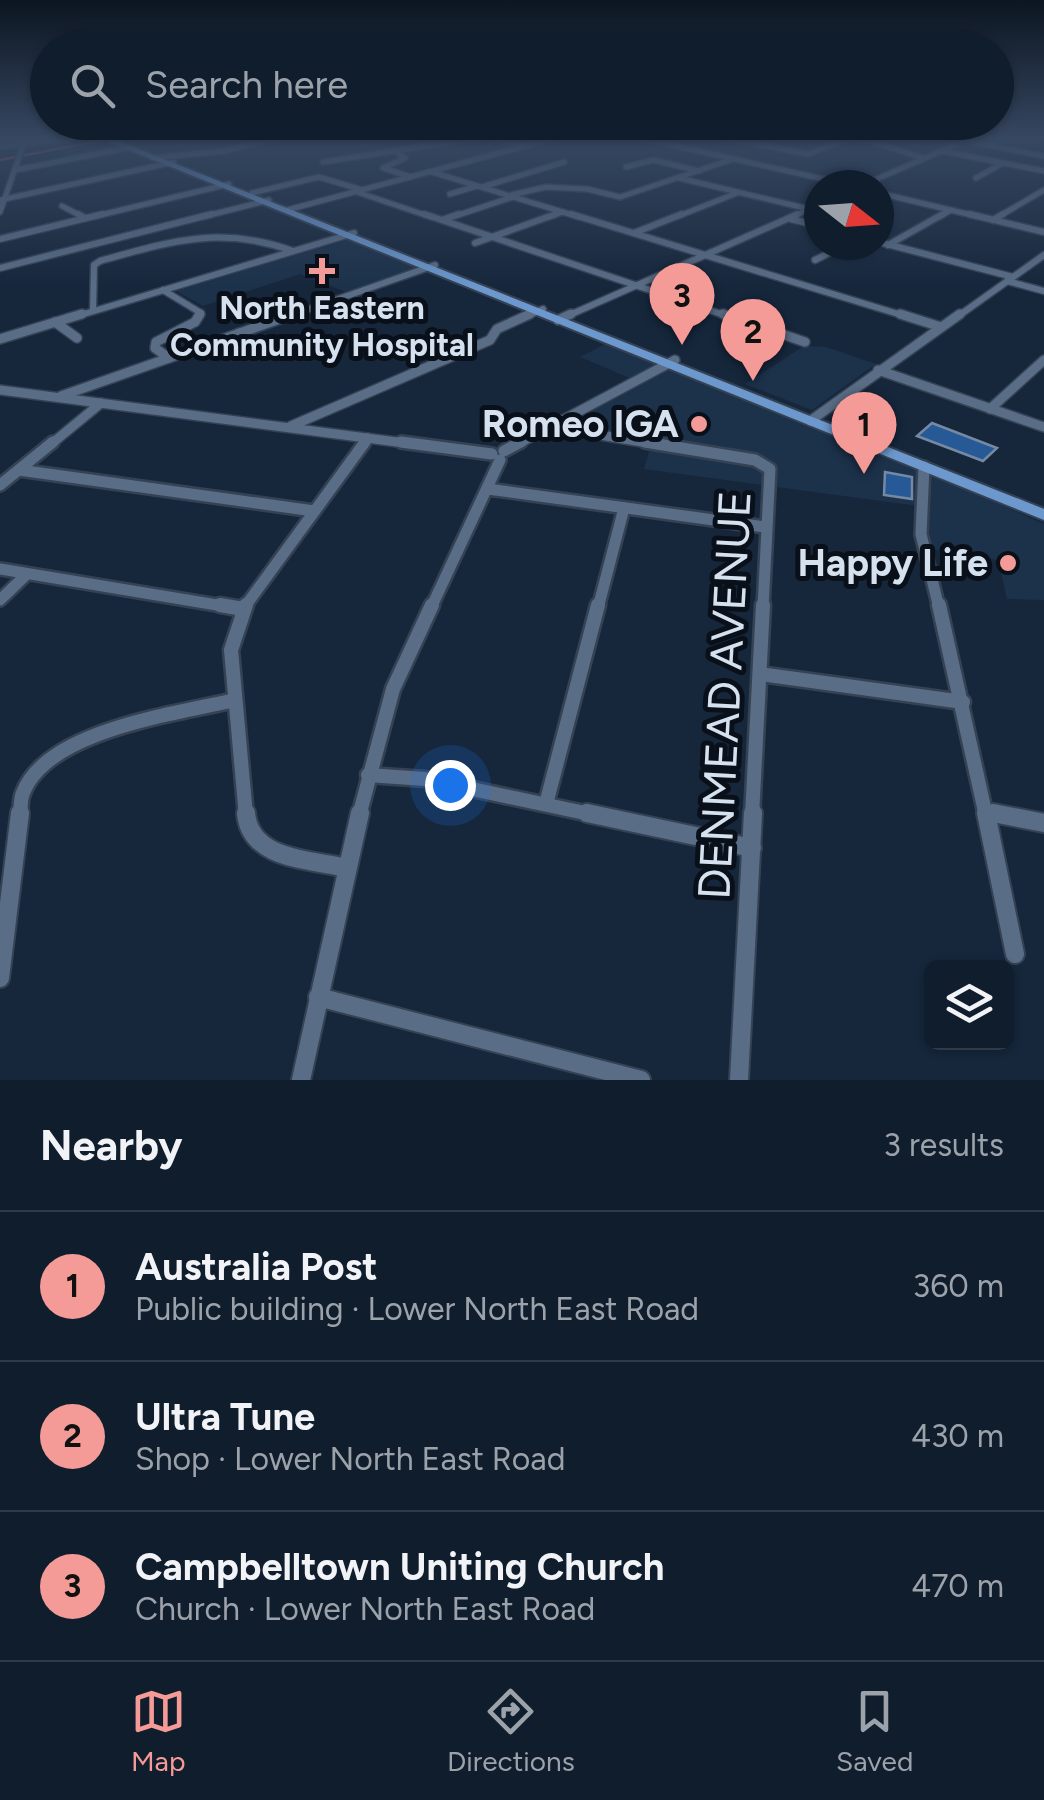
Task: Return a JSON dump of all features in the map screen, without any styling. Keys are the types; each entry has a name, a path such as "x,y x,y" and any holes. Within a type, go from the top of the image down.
{"main road":[{"path":"231,187 1044,511"},
{"path":"232,187 266,201"},
{"path":"814,418 924,467 1044,511"}],"street":[{"path":"0,212 4,196 40,187"},
{"path":"0,239 215,187"},
{"path":"252,194 278,187"},
{"path":"349,187 805,342"},
{"path":"290,210 372,187"},
{"path":"450,194 475,187"},
{"path":"484,187 941,327"},
{"path":"442,220 541,187"},
{"path":"564,187 620,197 650,187"},
{"path":"719,187 804,208"},
{"path":"993,220 1044,190"},
{"path":"634,233 738,192"},
{"path":"148,196 158,201"},
{"path":"894,196 1044,232"},
{"path":"0,268 266,201"},
{"path":"62,206 86,218"},
{"path":"894,239 952,210"},
{"path":"476,243 563,212"},
{"path":"561,319 804,212"},
{"path":"790,219 804,222"},
{"path":"93,311 94,265 140,250 207,233 261,238 293,251"},
{"path":"0,339 350,234"},
{"path":"118,239 140,250"},
{"path":"894,247 1044,290"},
{"path":"814,418 1044,255"},
{"path":"57,398 432,267"},
{"path":"163,290 201,313 195,322 156,342 155,348 169,358"},
{"path":"287,428 490,340 498,329 540,310"},
{"path":"55,322 77,338"},
{"path":"239,333 273,353"},
{"path":"990,409 1044,360"},
{"path":"0,390 499,455 671,362"},
{"path":"878,370 1044,427"},
{"path":"0,485 101,404"},
{"name":"DENMEAD AVENUE","path":"562,420 600,436 762,462 770,469 739,1080"},
{"path":"347,868 263,849 246,830 231,650 242,608 368,438"},
{"path":"300,1080 368,775 399,674 488,489 499,455"},
{"path":"924,467 921,534 963,702 1015,954"},
{"path":"19,470 314,511"},
{"path":"488,489 765,527"},
{"path":"546,804 624,508"},
{"path":"0,570 242,608"},
{"path":"0,600 27,574"},
{"path":"760,674 963,702"},
{"path":"0,978 23,792 47,762 83,737 235,700"},
{"path":"368,775 425,779 752,848"},
{"path":"986,812 1044,823"},
{"path":"318,997 641,1080"}],"shaded area":[{"name":"North Eastern Community Hospital","path":"348,240 417,268 346,292 300,274 203,306 176,291"},
{"path":"607,343 1044,524 1044,600 1007,599 998,560 930,549 926,507 644,469 650,448 588,439 560,425 639,382 580,357"},
{"path":"804,346 826,347 876,364 812,410 745,384"}],"building":[{"path":"932,423 997,448 983,461 917,436"},
{"path":"885,472 912,477 912,499 884,495"}],"place":[{"name":"North Eastern Community Hospital","path":"322,271"},
{"name":"Campbelltown Uniting Church","path":"682,345"},
{"name":"Ultra Tune","path":"753,381"},
{"name":"Romeo IGA","path":"699,424"},
{"name":"Australia Post","path":"864,474"},
{"name":"Happy Life","path":"1008,563"}]}
